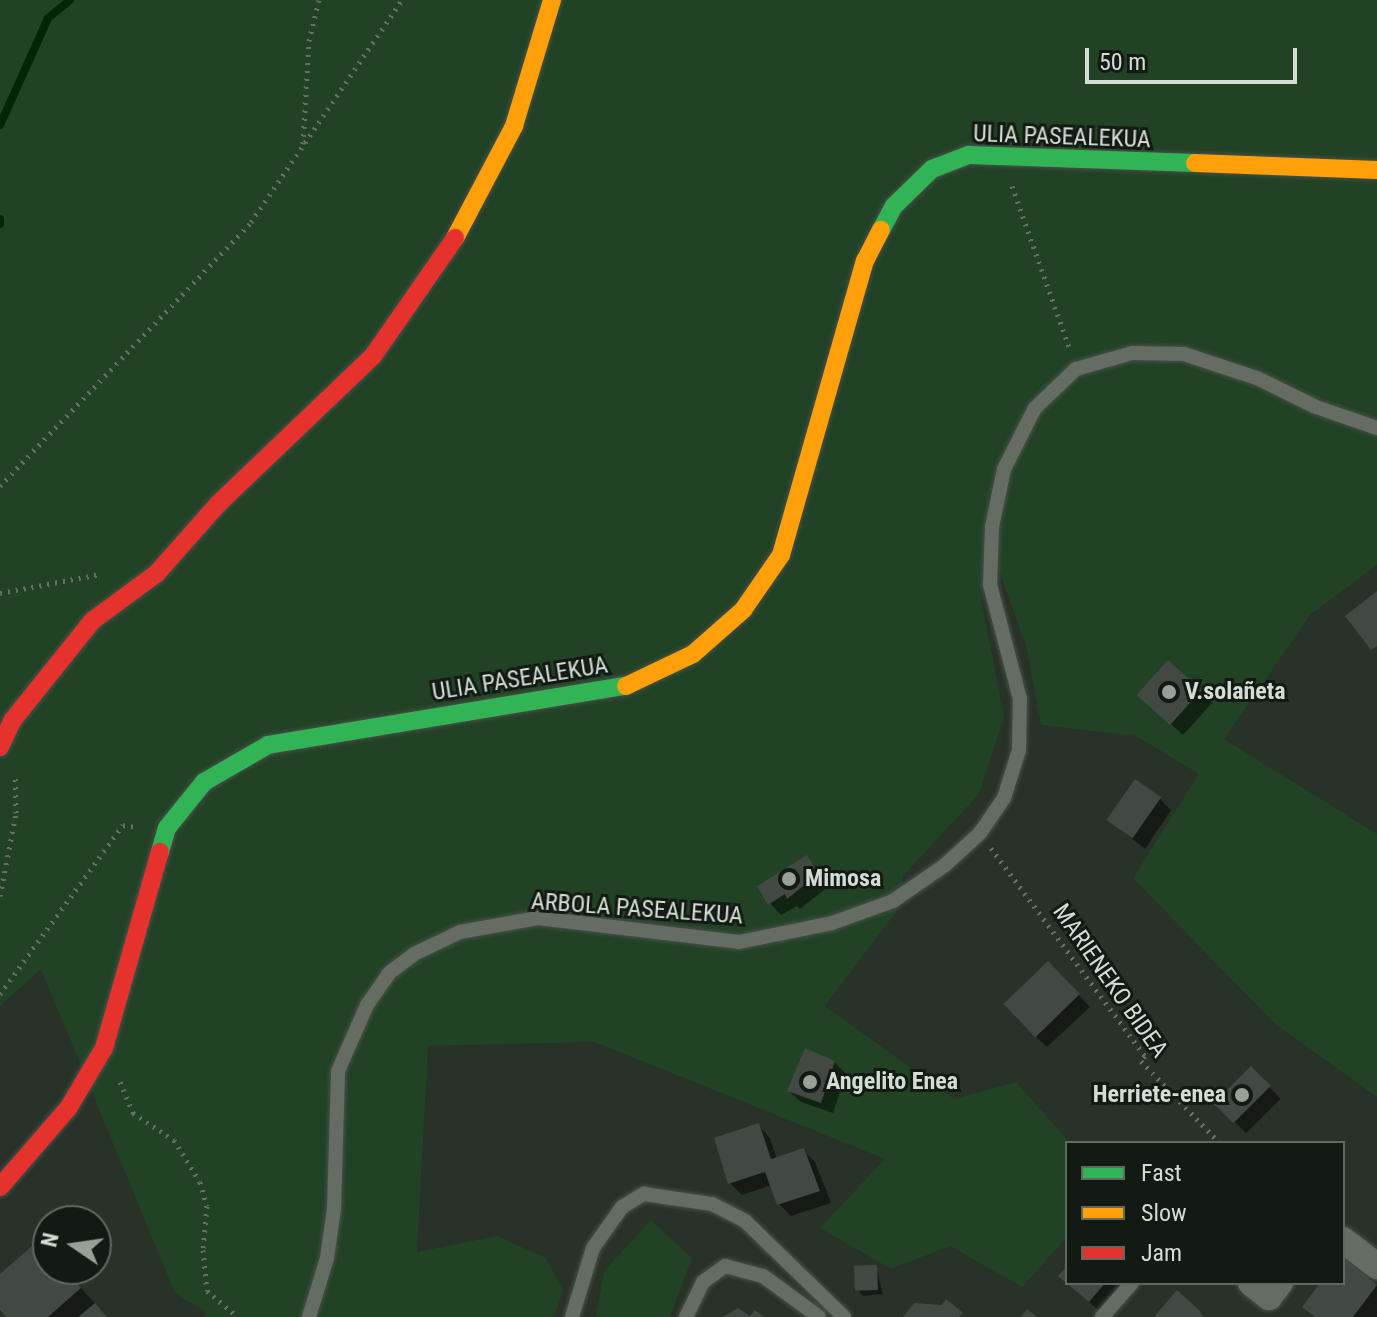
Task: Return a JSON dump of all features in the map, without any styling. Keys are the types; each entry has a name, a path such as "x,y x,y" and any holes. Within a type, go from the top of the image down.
{"street":[{"path":"0,747 12,721 92,621 157,573 218,504 373,356 451,246 514,126 552,0"},
{"name":"ULIA PASEALEKUA","path":"0,1187 69,1107 104,1048 167,828 204,782 268,745 324,732 575,698 628,686 693,654 743,610 781,555 865,261 894,206 932,169 969,155 1268,170 1377,170"},
{"path":"1345,1242 1377,1266"},
{"path":"1254,1285 1269,1297 1278,1285"}],"lane":[{"name":"ARBOLA PASEALEKUA","path":"309,1317 327,1258 334,1209 338,1071 367,1005 389,973 414,954 460,932 538,918 739,942 832,923 893,901 945,865 980,833 1004,798 1019,750 1020,699 990,585 992,527 1004,469 1035,408 1076,369 1132,353 1184,354 1257,378 1316,407 1377,428"},
{"path":"572,1317 593,1248 622,1207 644,1194 712,1204 745,1221 844,1317"},
{"path":"686,1317 703,1282 725,1266 763,1276 819,1317"},
{"path":"1102,1317 1130,1285"}],"path":[{"path":"303,145 309,41 319,0"},
{"path":"0,486 251,222 402,0"},
{"path":"1000,156 1076,369"},
{"path":"0,593 109,574"},
{"path":"0,896 16,813 15,769"},
{"path":"0,994 123,825 132,823 139,832"},
{"name":"MARIENEKO BIDEA","path":"980,833 1145,1056 1141,1061 1218,1141"},
{"path":"118,1069 133,1113 174,1140 200,1182 207,1206 203,1250 207,1291 238,1317"}],"green space":[{"path":"0,0 1377,0 1377,565 1310,615 1224,739 1377,834 1377,1097 1274,1023 1133,878 1199,774 1136,736 1041,725 1026,646 1000,573 981,599 1004,717 979,794 903,876 902,904 825,1006 954,1099 1016,1082 1068,1141 1065,1141 1065,1239 1022,1287 950,1246 891,1269 820,1228 885,1159 594,1042 428,1046 417,1252 497,1236 546,1258 563,1290 554,1317 205,1317 206,1312 175,1293 41,969 0,1006"},
{"path":"651,1220 692,1258 670,1317 596,1317 604,1271"}],"building":[{"path":"1377,591 1377,646 1371,650 1345,616"},
{"name":"V.solañeta","path":"1168,660 1201,690 1170,725 1137,695"},
{"path":"1135,779 1161,797 1133,838 1106,820"},
{"name":"Mimosa","path":"807,855 818,874 787,899 785,894 768,905 757,886"},
{"path":"1048,961 1080,994 1035,1037 1003,1004"},
{"name":"Angelito Enea","path":"805,1048 835,1061 821,1103 787,1091"},
{"name":"Herriete-enea","path":"1251,1066 1271,1086 1233,1123 1214,1103"},
{"path":"759,1123 771,1159 804,1148 820,1191 777,1205 765,1172 728,1184 714,1138"},
{"path":"32,1246 32,1285 78,1285 81,1288 48,1317 6,1317 0,1310 0,1274"},
{"path":"1345,1259 1377,1285 1353,1317 1315,1317 1302,1307 1318,1285 1345,1285"},
{"path":"877,1265 878,1290 855,1291 854,1266"},
{"path":"1065,1268 1065,1282 1058,1276"},
{"path":"1069,1285 1103,1285 1089,1302"},
{"path":"1177,1290 1200,1311 1203,1317 1154,1317"},
{"path":"946,1299 963,1313 959,1317 903,1317 914,1303 942,1305"},
{"path":"95,1303 107,1317 78,1317"},
{"path":"738,1308 750,1316 755,1310 764,1317 722,1317"},
{"path":"1027,1309 1037,1317 1021,1317"}],"waterway":[{"path":"0,125 48,18 70,0"},
{"path":"0,219 0,224"}],"traffic: fast":[{"path":"881,230 894,206 932,169 969,155 1195,163"},
{"path":"160,852 167,828 204,782 268,745 626,686"}],"traffic: slow":[{"path":"455,238 514,126 552,0"},
{"path":"1195,163 1377,170"},
{"path":"626,686 693,654 743,610 781,555 865,261 881,230"}],"traffic: jam":[{"path":"0,747 12,721 92,621 157,573 218,504 373,356 455,238"},
{"path":"0,1187 69,1107 104,1048 160,852"}],"place":[{"name":"V.solañeta","path":"1169,692"},
{"name":"Mimosa","path":"789,879"},
{"name":"Angelito Enea","path":"810,1082"},
{"name":"Herriete-enea","path":"1242,1095"}]}
